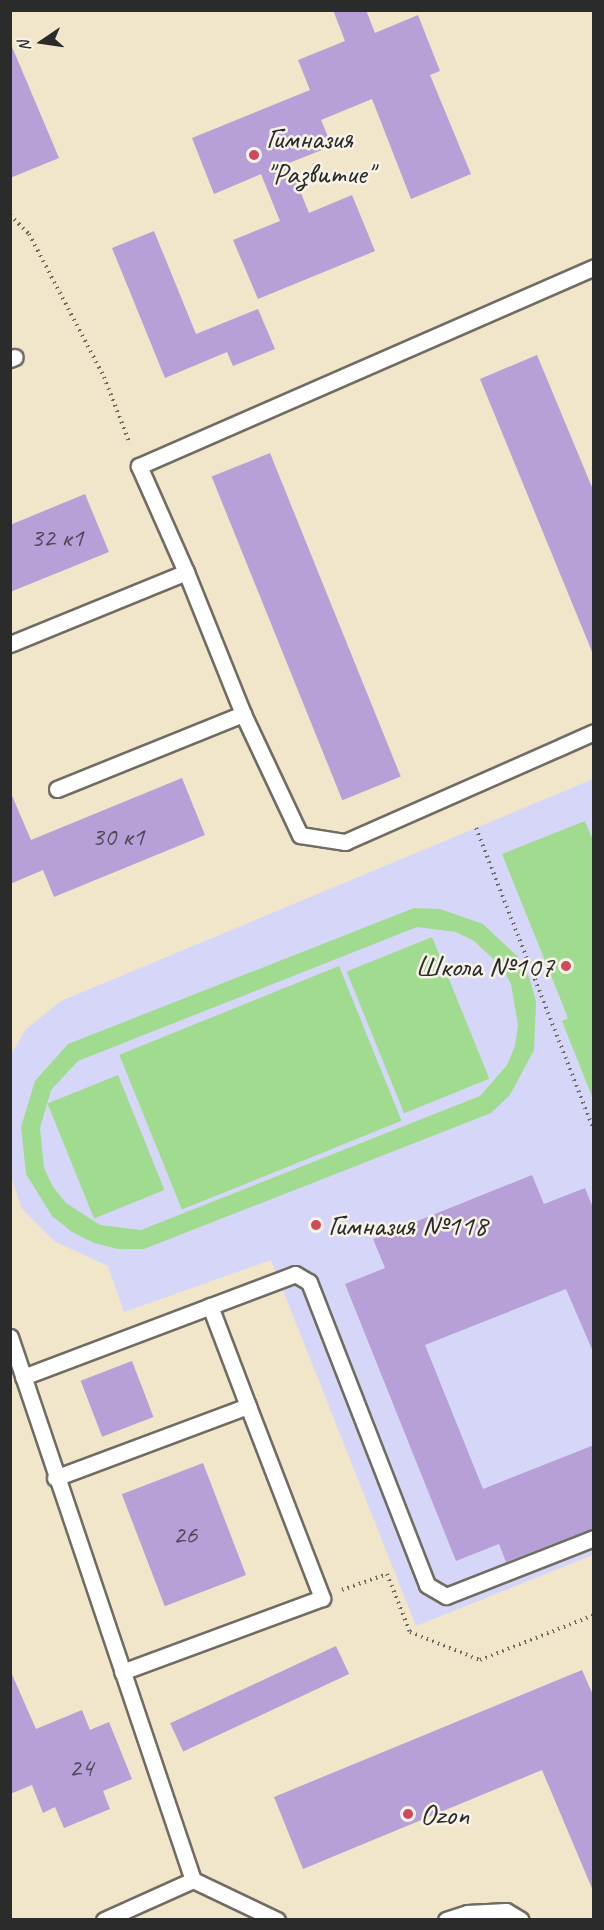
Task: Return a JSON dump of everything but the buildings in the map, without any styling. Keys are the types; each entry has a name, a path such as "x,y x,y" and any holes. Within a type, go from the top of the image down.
{"lane":[{"path":"594,267 139,466 186,572 243,714 300,835 345,842 594,732"},
{"path":"10,644 186,572"},
{"path":"57,789 243,714"},
{"path":"23,1377 295,1274 309,1282 427,1585 446,1596 594,1538"},
{"path":"122,1672 322,1598 210,1306"},
{"path":"10,1337 55,1478 193,1880 278,1920"},
{"path":"55,1478 248,1406"},
{"path":"104,1920 193,1880"},
{"path":"446,1920 467,1913 506,1911 520,1920"}],"path":[{"path":"10,215 29,234 104,377 139,466"},
{"path":"476,828 594,1130"},
{"path":"322,1598 387,1574 410,1632 480,1660 594,1615"}],"shaded area":[{"name":"Гимназия №118","path":"593,779 593,1555 416,1626 271,1260 124,1312 108,1266 54,1241 22,1209 11,1177 10,1056 26,1029 61,1001"}],"green space":[{"name":"Школа №107","path":"585,821 594,843 593,1099 562,1021 568,1018 502,854"},
{"path":"414,908 440,909 483,924 517,956 529,977 536,1001 534,1050 510,1095 491,1113 144,1249 118,1249 94,1243 72,1232 52,1216 26,1174 21,1127 35,1081 68,1044","holes":["417,927 456,932 474,941 502,967 511,984 518,1025 515,1046 507,1065 480,1096 141,1230 100,1225 66,1203 53,1187 44,1168 40,1128 51,1090 78,1061"]},
{"path":"432,937 489,1079 404,1113 347,971"},
{"path":"339,966 402,1121 182,1210 119,1055"},
{"path":"118,1075 164,1190 94,1218 48,1103"}],"place":[{"name":"Гимназия \"Развитие\"","path":"254,155"},
{"name":"Школа №107","path":"566,966"},
{"name":"Гимназия №118","path":"316,1225"},
{"name":"Ozon","path":"408,1814"}]}
